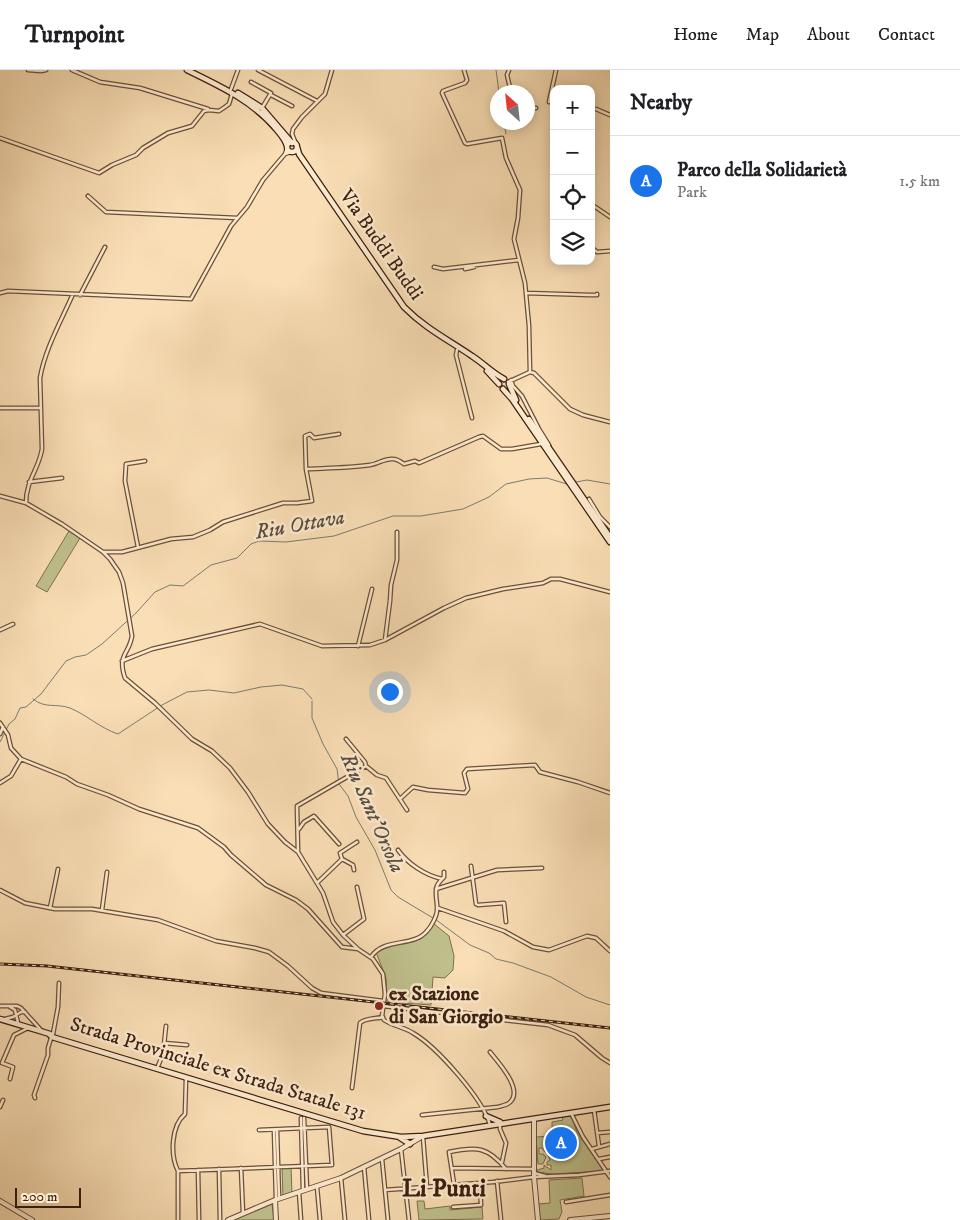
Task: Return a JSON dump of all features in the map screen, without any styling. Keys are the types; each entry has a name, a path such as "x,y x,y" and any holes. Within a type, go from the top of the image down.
{"main road":[{"name":"Via Buddi Buddi","path":"187,70 232,90 260,112 297,155 402,309 415,322 490,373 499,384"},
{"name":"Via Buddi Buddi","path":"193,70 262,108 291,148 309,168 404,307 417,320 437,335 508,381 516,400 533,421 610,542"},
{"path":"501,380 508,381 508,387 500,388 501,380"},
{"name":"Via Buddi Buddi","path":"503,389 508,393 542,444 570,481"},
{"name":"Via Buddi Buddi","path":"574,488 610,537"},
{"name":"Strada Provinciale ex Strada Statale 131","path":"0,1019 20,1025 28,1024 49,1034 357,1130 372,1132"},
{"name":"Strada Provinciale ex Strada Statale 131","path":"49,1034 372,1132"},
{"path":"372,1132 399,1137 423,1136 610,1108"},
{"path":"481,1126 487,1117 502,1123"},
{"path":"399,1137 409,1143"}],"street":[{"path":"28,70 41,72 46,70"},
{"path":"72,70 100,82 140,88 209,110 219,111 229,104 238,70"},
{"path":"258,70 317,101"},
{"path":"0,293 8,291 191,299 237,218 246,208 264,180 291,148 293,129 325,94 332,70"},
{"path":"464,70 467,80 465,83 442,93 465,143 502,138 506,158 520,190 514,240 526,293 530,334 530,372"},
{"path":"509,70 507,76 509,85"},
{"path":"548,102 556,70"},
{"path":"251,82 272,93 262,108"},
{"path":"270,95 292,106"},
{"path":"596,109 610,115"},
{"path":"0,138 99,173 112,165 136,155 143,148 168,133 188,129 204,111 209,110"},
{"path":"88,196 106,212 237,218"},
{"path":"595,207 610,217"},
{"path":"80,295 105,247"},
{"path":"595,250 597,252 610,251"},
{"path":"434,267 443,269 520,260"},
{"path":"465,268 520,260"},
{"path":"526,293 590,296 597,296 597,294"},
{"path":"26,503 26,492 29,482 41,455 40,378 43,363 73,294"},
{"path":"457,350 456,355 472,418"},
{"path":"508,381 530,372 534,373 570,409 602,422 610,422"},
{"path":"0,408 40,408"},
{"path":"103,552 122,552 171,539 193,537 223,522 283,503 312,501 306,469 305,436 310,434 314,438 339,434"},
{"path":"306,469 380,464 392,459 399,460 404,464 415,461 419,463 479,436 483,436 501,449 542,444"},
{"path":"138,548 128,496 126,464 145,461"},
{"path":"29,482 62,478"},
{"path":"0,496 26,503 62,524 103,552 119,572 125,589 131,640 122,656 124,678 155,703 192,739 212,751 230,768 268,824 285,842 298,852 324,893 334,922 344,935 371,957 383,974 383,1017 389,1023 417,1036 448,1062 482,1108 490,1125"},
{"path":"589,499 610,527"},
{"path":"385,640 391,585 397,560 397,532"},
{"path":"122,661 164,646 260,624 322,646 370,645 385,640 466,598 503,589 543,583 551,579 560,579 610,592"},
{"path":"358,646 372,588"},
{"path":"0,630 13,624"},
{"path":"0,724 11,748 21,759 139,809 198,828 224,847 266,885 296,900 308,909 342,947 359,949"},
{"path":"0,734 4,730"},
{"path":"346,739 365,762 366,766 377,775 386,778 407,810"},
{"path":"0,783 11,776 21,759"},
{"path":"400,799 413,787 465,793 468,789 464,773 467,769 535,765 540,772 610,793"},
{"path":"298,852 297,806 366,766"},
{"path":"298,831 304,822 314,816 339,844"},
{"path":"354,870 353,865 342,859 340,853 357,842"},
{"path":"398,850 408,862 434,877 442,879"},
{"path":"318,882 342,859"},
{"path":"471,866 476,904 504,903 506,922"},
{"path":"436,889 497,870 542,868"},
{"path":"50,908 58,869"},
{"path":"102,910 107,872"},
{"path":"371,957 383,947 412,940 422,936 428,930 437,913 436,889 444,872"},
{"path":"344,935 364,919 357,887"},
{"path":"0,890 25,903 71,910 85,908 102,910 158,920 216,941 235,943 269,952 312,988 321,993 384,1001"},
{"path":"438,908 504,931 533,947 549,950 586,936 596,938 610,951"},
{"path":"35,1098 34,1095 48,1055 49,1034 58,1007 59,983"},
{"path":"0,1006 17,1006 49,1034"},
{"path":"9,1006 15,1010 16,1019 20,1025"},
{"path":"383,1006 548,1025 575,1035 610,1063"},
{"path":"0,1019 12,1018 21,1012 26,1013"},
{"path":"10,1079 13,1067 2,1063 14,1035 28,1024 29,1017"},
{"path":"352,1088 360,1023 364,1020 375,1020 383,1017"},
{"path":"158,1066 162,1054 166,1026"},
{"path":"164,1043 187,1045"},
{"path":"422,1115 498,1107 509,1103 514,1096 513,1087 507,1074 490,1052"},
{"path":"162,1054 175,1057"},
{"path":"178,1220 178,1170 173,1133 180,1119 185,1114 186,1077"},
{"path":"0,1107 3,1100"},
{"path":"594,1110 599,1146"},
{"path":"571,1113 576,1127 610,1177"},
{"path":"301,1220 304,1165 302,1118"},
{"path":"534,1119 534,1173 538,1220"},
{"path":"502,1123 500,1130 506,1143 502,1164"},
{"path":"178,1170 332,1164 329,1127 259,1130"},
{"path":"275,1130 277,1166 276,1220"},
{"path":"597,1133 610,1132"},
{"path":"228,1220 277,1199 341,1178 401,1149 423,1136 427,1187"},
{"path":"409,1137 409,1143"},
{"path":"592,1149 610,1144"},
{"path":"454,1184 449,1152 478,1148 488,1151 506,1169"},
{"path":"401,1149 409,1220"},
{"path":"599,1159 610,1157"},
{"path":"382,1158 388,1220"},
{"path":"364,1166 369,1220"},
{"path":"241,1168 243,1213"},
{"path":"452,1168 506,1169 549,1177 608,1172"},
{"path":"178,1170 219,1169"},
{"path":"219,1169 220,1220"},
{"path":"198,1170 200,1220"},
{"path":"385,1190 480,1183 534,1173"},
{"path":"341,1178 345,1220"},
{"path":"497,1181 501,1220"},
{"path":"453,1207 481,1205 480,1183"},
{"path":"317,1186 320,1220"},
{"path":"566,1202 610,1195"},
{"path":"0,1201 32,1220"},
{"path":"570,1220 610,1216"}],"green space":[{"path":"69,531 80,538 47,592 36,586"},
{"path":"433,923 449,936 454,956 453,970 445,978 433,977 431,1005 387,1002 386,978 376,952 402,942 421,939"},
{"path":"571,1116 577,1132 604,1171 552,1174 538,1172 537,1170 544,1168 544,1165 551,1170 551,1165 547,1165 547,1162 550,1160 548,1155 550,1150 545,1152 542,1148 539,1148 539,1154 543,1154 546,1157 543,1164 538,1164 536,1137 552,1136 552,1122 563,1120 562,1117"},
{"path":"291,1166 292,1194 283,1197 282,1167"},
{"path":"582,1178 584,1196 560,1200 562,1212 559,1219 540,1220 538,1204 550,1203 549,1180"},
{"path":"417,1201 424,1201 425,1209 450,1206 450,1210 482,1207 483,1219 419,1220"},
{"path":"272,1204 274,1220 234,1220"}],"waterway":[{"path":"496,70 498,85"},
{"path":"505,130 506,134"},
{"name":"Riu Ottava","path":"0,742 20,708 26,707 41,694 66,661 86,655 102,644 136,613 155,592 170,585 183,586 211,565 237,558 251,544 259,541 286,542 334,536 393,516 421,516 463,509 489,497 506,484 529,479 547,478 570,485"},
{"name":"Riu Ottava","path":"576,482 587,480 610,484"},
{"name":"Riu Sant'Orsola","path":"33,699 46,705 70,708 118,734 162,705 187,692 209,690 234,693 282,685 303,689 312,699"},
{"name":"Riu Sant'Orsola","path":"312,701 312,718 323,744 337,769 339,784 348,796 356,817 375,850 391,890 398,897 433,918"},
{"name":"Riu Sant'Orsola","path":"435,919 470,945 489,953 496,959 551,977 586,997 610,1005"}],"railway":[{"path":"0,964 47,966 610,1028"}],"place":[{"name":"ex Stazione di San Giorgio","path":"379,1006"},
{"name":"Parco della Solidarietà","path":"561,1143"}],"district":[{"name":"Li Punti","path":"444,1188"}]}
